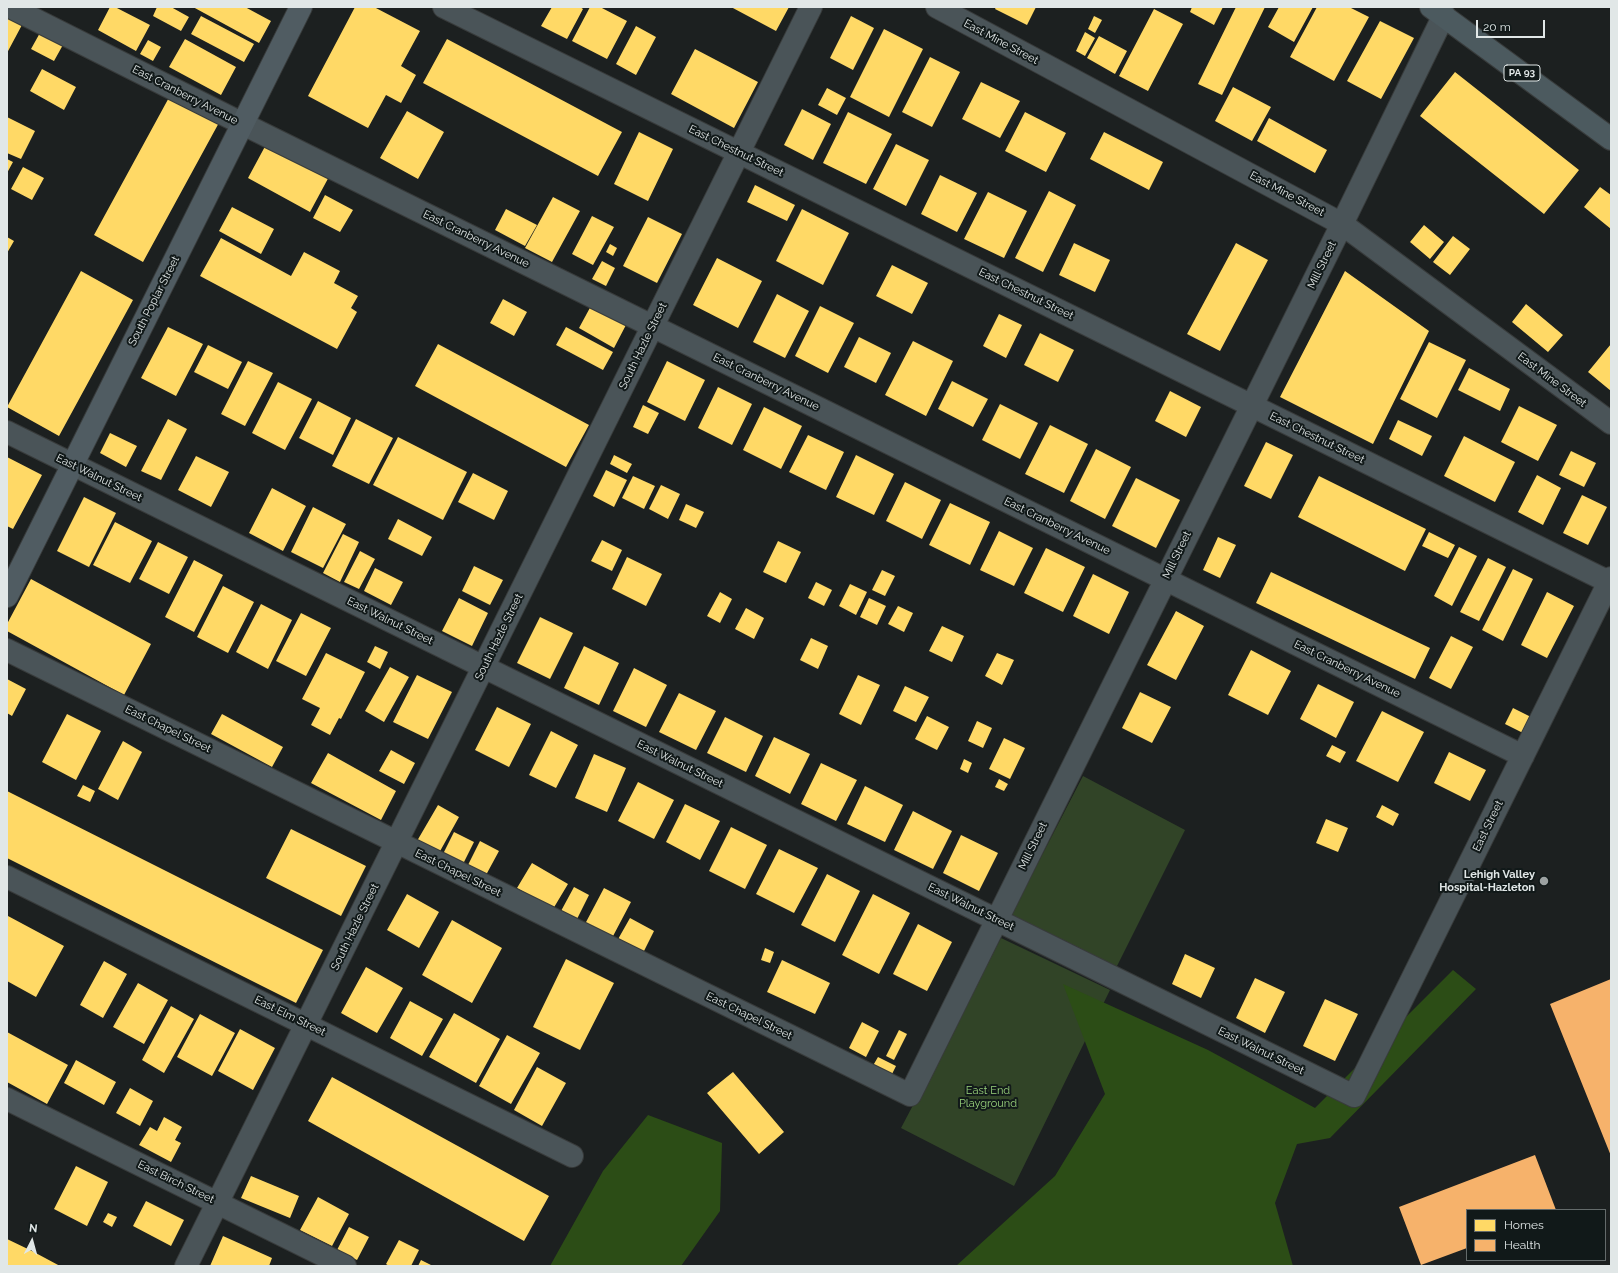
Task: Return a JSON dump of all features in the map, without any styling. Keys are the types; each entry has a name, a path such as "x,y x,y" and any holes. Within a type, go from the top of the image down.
{"highway":[{"name":"PA 93","path":"1437,11 1611,139"}],"main road":[{"name":"South Poplar Street","path":"7,596 301,7"}],"street":[{"name":"East Cranberry Avenue","path":"10,7 243,124 1523,756"},
{"name":"East Chestnut Street","path":"444,7 1252,406 1610,580"},
{"name":"South Hazle Street","path":"186,1266 811,7"},
{"name":"East Mine Street","path":"937,7 1342,224 1611,423"},
{"name":"Mill Street","path":"910,1095 1342,224 1437,11"},
{"name":"East Walnut Street","path":"7,432 1354,1096"},
{"name":"East Street","path":"1354,1096 1610,580"},
{"name":"East Chapel Street","path":"7,650 910,1095"},
{"name":"East Elm Street","path":"7,877 572,1156"},
{"name":"East Birch Street","path":"7,1099 345,1266"}],"green space":[{"path":"1083,776 1185,830 1116,968 1011,915"},
{"name":"East End Playground","path":"1001,938 1110,990 1014,1186 901,1128"},
{"path":"1453,970 1476,989 1330,1138 1297,1144 1275,1203 1293,1266 956,1266 1055,1176 1105,1094 1063,984 1208,1050 1315,1108"},
{"path":"648,1115 722,1143 720,1211 681,1266 550,1266 603,1171"}],"building: Homes":[{"path":"110,7 115,7 150,25 136,51 98,30"},
{"path":"157,7 171,7 189,17 181,31 153,16"},
{"path":"193,7 245,7 271,21 259,43"},
{"path":"355,7 374,7 420,31 401,66 416,75 401,103 386,95 368,128 308,96"},
{"path":"552,7 580,7 583,9 567,39 541,26"},
{"path":"590,7 600,7 627,21 607,59 572,41"},
{"path":"731,7 789,7 776,31"},
{"path":"996,7 1036,7 1027,25 995,9"},
{"path":"1192,7 1223,7 1214,25 1190,12"},
{"path":"1236,7 1265,7 1222,95 1198,84"},
{"path":"1279,7 1313,7 1294,42 1268,27"},
{"path":"1317,7 1349,7 1369,17 1334,81 1290,57"},
{"path":"1154,9 1183,24 1148,91 1119,76"},
{"path":"7,15 23,23 7,53"},
{"path":"201,16 254,44 244,62 191,34"},
{"path":"851,16 874,28 853,70 830,58"},
{"path":"1094,16 1102,20 1095,33 1088,29"},
{"path":"1380,21 1414,38 1381,99 1347,81"},
{"path":"636,26 656,37 636,75 616,64"},
{"path":"884,29 923,49 889,117 850,97"},
{"path":"41,31 64,43 54,61 31,49"},
{"path":"1085,32 1095,38 1085,56 1076,51"},
{"path":"1099,36 1127,51 1115,74 1087,58"},
{"path":"185,39 236,67 221,95 169,67"},
{"path":"447,39 622,132 598,176 423,83"},
{"path":"148,40 161,47 153,61 140,54"},
{"path":"695,49 758,82 734,128 671,94"},
{"path":"930,57 960,72 932,127 902,112"},
{"path":"42,69 76,87 64,110 30,91"},
{"path":"1455,72 1579,170 1544,214 1420,116"},
{"path":"981,82 1020,101 1000,138 962,119"},
{"path":"1233,87 1271,107 1252,141 1215,121"},
{"path":"827,88 846,98 837,115 818,105"},
{"path":"172,92 221,119 143,262 94,235"},
{"path":"802,109 831,124 813,160 784,145"},
{"path":"407,111 444,132 418,179 380,158"},
{"path":"848,112 892,134 866,184 823,163"},
{"path":"1025,112 1066,133 1046,172 1005,151"},
{"path":"7,117 35,131 21,159 7,153"},
{"path":"1269,118 1327,150 1315,173 1257,141"},
{"path":"639,132 673,149 648,201 614,184"},
{"path":"1104,132 1163,162 1149,190 1090,159"},
{"path":"269,139 331,173 310,212 248,178"},
{"path":"896,144 929,160 906,206 873,189"},
{"path":"7,159 13,162 7,173"},
{"path":"23,167 44,178 32,200 11,189"},
{"path":"940,175 977,193 957,232 921,214"},
{"path":"755,185 795,205 787,221 747,202"},
{"path":"1600,187 1611,195 1611,229 1584,207"},
{"path":"1049,191 1076,205 1043,272 1015,258"},
{"path":"988,192 1027,211 1004,258 964,239"},
{"path":"325,195 353,210 340,232 313,218"},
{"path":"553,197 580,211 552,262 525,248"},
{"path":"232,207 274,229 261,254 219,231"},
{"path":"506,209 537,225 525,246 495,230"},
{"path":"802,209 849,233 823,285 776,261"},
{"path":"592,216 614,227 593,265 572,254"},
{"path":"648,217 682,234 657,283 623,266"},
{"path":"1424,225 1444,242 1430,259 1410,242"},
{"path":"1453,236 1470,249 1450,275 1433,262"},
{"path":"7,237 14,241 7,253"},
{"path":"221,238 291,276 304,252 340,271 334,283 358,296 351,308 357,312 337,349 200,276"},
{"path":"1074,243 1110,260 1095,292 1059,275"},
{"path":"1236,243 1268,260 1220,351 1187,334"},
{"path":"610,244 617,248 613,256 606,252"},
{"path":"717,258 762,281 738,328 693,305"},
{"path":"602,261 615,268 606,286 592,279"},
{"path":"892,265 928,283 912,314 876,296"},
{"path":"81,271 133,300 59,436 7,407"},
{"path":"1345,271 1429,331 1373,444 1280,397"},
{"path":"777,294 809,311 785,358 753,342"},
{"path":"503,299 527,312 514,336 490,323"},
{"path":"592,304 627,323 614,348 579,328"},
{"path":"1526,304 1563,335 1548,352 1512,322"},
{"path":"820,306 854,323 828,373 795,356"},
{"path":"999,314 1022,325 1006,358 983,346"},
{"path":"168,327 203,344 176,396 141,378"},
{"path":"566,327 613,352 603,370 556,345"},
{"path":"1040,333 1074,350 1058,382 1024,365"},
{"path":"859,337 891,353 876,383 844,367"},
{"path":"913,341 953,361 926,416 885,395"},
{"path":"1429,342 1466,360 1437,418 1400,399"},
{"path":"438,344 589,425 566,467 415,386"},
{"path":"1611,344 1611,391 1588,372"},
{"path":"208,345 242,362 228,389 194,372"},
{"path":"248,361 273,373 245,426 221,414"},
{"path":"667,361 705,380 685,421 647,402"},
{"path":"1469,368 1510,389 1500,411 1458,390"},
{"path":"952,381 988,399 973,427 938,409"},
{"path":"278,382 312,399 285,450 252,433"},
{"path":"718,387 752,404 732,445 698,428"},
{"path":"1170,391 1201,407 1186,437 1155,421"},
{"path":"318,401 351,418 333,455 299,438"},
{"path":"1000,404 1038,423 1020,459 982,440"},
{"path":"643,405 659,413 648,434 633,427"},
{"path":"1519,406 1557,425 1538,461 1501,442"},
{"path":"764,407 802,426 781,469 743,450"},
{"path":"168,419 187,429 161,480 141,471"},
{"path":"356,419 393,438 369,484 332,466"},
{"path":"1398,420 1432,436 1422,456 1389,439"},
{"path":"1050,425 1088,444 1064,493 1025,474"},
{"path":"110,433 137,446 126,467 100,453"},
{"path":"808,435 844,452 826,490 789,472"},
{"path":"1464,436 1515,462 1495,502 1444,476"},
{"path":"398,437 467,472 443,520 373,485"},
{"path":"1266,442 1293,455 1271,499 1244,486"},
{"path":"1096,449 1131,467 1105,519 1070,501"},
{"path":"1571,451 1596,463 1584,487 1559,475"},
{"path":"614,455 632,464 627,473 610,464"},
{"path":"856,455 894,474 874,515 836,497"},
{"path":"196,456 229,472 211,507 178,490"},
{"path":"7,457 42,475 13,529 7,526"},
{"path":"606,470 627,480 614,507 593,496"},
{"path":"473,473 508,491 494,520 458,502"},
{"path":"1537,475 1561,488 1543,525 1518,512"},
{"path":"633,476 655,486 644,509 622,498"},
{"path":"1319,476 1426,529 1405,571 1298,517"},
{"path":"1136,478 1180,500 1156,548 1112,526"},
{"path":"905,482 941,500 922,539 886,521"},
{"path":"661,485 680,494 668,519 649,509"},
{"path":"272,488 306,506 283,551 249,533"},
{"path":"1582,495 1607,507 1588,545 1563,533"},
{"path":"84,497 116,513 89,567 57,551"},
{"path":"950,503 990,522 970,565 929,545"},
{"path":"686,504 704,512 696,528 679,520"},
{"path":"313,507 346,524 323,568 291,552"},
{"path":"398,519 432,537 422,556 388,539"},
{"path":"115,522 152,541 130,583 93,565"},
{"path":"999,531 1033,548 1014,586 980,570"},
{"path":"1429,532 1455,545 1448,558 1422,546"},
{"path":"343,534 359,542 340,582 323,573"},
{"path":"1218,537 1236,545 1220,578 1203,570"},
{"path":"602,540 622,550 612,571 591,561"},
{"path":"778,541 801,552 786,583 763,572"},
{"path":"158,542 188,557 169,594 139,579"},
{"path":"1459,547 1477,556 1452,606 1434,596"},
{"path":"1046,548 1085,567 1063,612 1024,593"},
{"path":"360,551 375,559 359,589 344,582"},
{"path":"627,557 662,574 646,606 612,589"},
{"path":"1488,558 1506,567 1479,621 1460,612"},
{"path":"194,560 223,575 194,632 165,617"},
{"path":"474,566 503,580 490,605 462,591"},
{"path":"375,568 403,582 391,605 364,591"},
{"path":"1513,569 1533,579 1503,641 1482,630"},
{"path":"882,570 895,576 885,596 872,590"},
{"path":"1271,572 1430,648 1415,679 1256,603"},
{"path":"1093,574 1129,592 1109,634 1073,616"},
{"path":"31,579 151,644 124,695 7,631 7,624"},
{"path":"816,582 832,590 824,606 808,598"},
{"path":"850,584 867,592 856,615 839,606"},
{"path":"223,586 254,602 228,653 197,637"},
{"path":"720,592 732,599 720,623 707,616"},
{"path":"1547,592 1574,606 1547,658 1521,645"},
{"path":"459,598 488,613 472,646 442,631"},
{"path":"869,598 886,606 877,625 860,617"},
{"path":"261,604 292,620 268,669 236,652"},
{"path":"898,606 913,613 904,632 888,624"},
{"path":"746,608 764,618 754,639 735,629"},
{"path":"1176,611 1204,626 1176,680 1147,665"},
{"path":"301,613 331,628 306,676 276,661"},
{"path":"540,617 573,633 550,679 517,663"},
{"path":"942,626 964,636 952,662 929,651"},
{"path":"1451,636 1473,647 1451,689 1429,678"},
{"path":"811,638 828,646 818,669 800,660"},
{"path":"375,646 388,652 380,669 367,662"},
{"path":"584,646 619,663 599,705 564,688"},
{"path":"1251,650 1291,671 1268,715 1228,695"},
{"path":"326,653 365,672 341,719 339,718 330,735 311,725 320,708 302,699"},
{"path":"997,653 1014,660 1002,685 985,676"},
{"path":"390,667 409,677 384,722 365,711"},
{"path":"634,668 667,685 646,727 613,711"},
{"path":"417,675 452,692 428,739 393,722"},
{"path":"858,675 880,685 861,725 839,714"},
{"path":"7,679 26,689 12,716 7,713"},
{"path":"1318,684 1354,702 1336,738 1300,719"},
{"path":"905,686 929,697 916,722 893,711"},
{"path":"1140,692 1171,707 1152,743 1122,728"},
{"path":"679,693 716,711 696,750 659,732"},
{"path":"497,707 531,724 509,767 475,750"},
{"path":"1513,708 1531,717 1523,733 1505,724"},
{"path":"1382,711 1424,732 1398,782 1356,761"},
{"path":"67,714 101,731 76,780 42,762"},
{"path":"222,714 283,747 272,767 211,734"},
{"path":"927,716 949,727 937,750 915,739"},
{"path":"725,717 763,736 746,772 707,753"},
{"path":"977,721 992,728 983,748 968,741"},
{"path":"551,731 578,745 556,788 529,775"},
{"path":"774,737 810,754 790,794 755,776"},
{"path":"1004,738 1025,748 1010,779 989,769"},
{"path":"123,741 142,752 118,800 98,789"},
{"path":"1332,745 1346,752 1340,763 1326,756"},
{"path":"391,750 415,763 404,784 379,771"},
{"path":"1449,752 1486,770 1470,801 1434,783"},
{"path":"328,753 396,791 381,820 311,783"},
{"path":"594,754 626,768 607,812 575,798"},
{"path":"964,759 972,763 968,773 960,769"},
{"path":"821,763 857,780 836,821 801,804"},
{"path":"999,779 1008,784 1004,791 995,787"},
{"path":"638,782 674,800 654,839 618,821"},
{"path":"83,785 95,791 90,802 77,796"},
{"path":"865,786 903,805 885,842 847,824"},
{"path":"7,791 323,950 296,1003 7,858"},
{"path":"685,804 720,821 700,860 666,842"},
{"path":"438,805 459,817 439,853 417,841"},
{"path":"1382,805 1399,814 1393,826 1376,817"},
{"path":"913,811 952,831 933,869 894,850"},
{"path":"1326,819 1348,828 1338,852 1316,843"},
{"path":"731,827 767,845 745,889 709,871"},
{"path":"291,829 366,866 341,916 266,878"},
{"path":"454,832 474,842 463,864 443,854"},
{"path":"961,835 998,853 979,891 943,873"},
{"path":"480,841 499,851 486,875 468,865"},
{"path":"779,849 818,868 794,913 756,894"},
{"path":"532,863 568,884 553,909 517,888"},
{"path":"827,874 860,891 835,942 801,925"},
{"path":"574,887 589,895 577,919 561,911"},
{"path":"604,888 631,902 612,938 585,924"},
{"path":"407,894 439,912 419,948 387,930"},
{"path":"873,894 910,913 879,974 842,955"},
{"path":"8,916 64,946 36,997 7,981"},
{"path":"630,918 654,931 642,955 617,941"},
{"path":"452,920 502,948 472,1003 422,975"},
{"path":"918,924 952,942 927,991 893,974"},
{"path":"765,948 774,952 770,963 761,960"},
{"path":"1185,954 1215,968 1201,998 1172,984"},
{"path":"566,959 614,983 580,1050 533,1027"},
{"path":"782,960 830,983 815,1014 767,992"},
{"path":"104,961 127,974 103,1018 80,1005"},
{"path":"366,967 403,988 377,1033 341,1013"},
{"path":"1255,978 1285,992 1265,1033 1236,1018"},
{"path":"138,983 168,1000 144,1044 113,1027"},
{"path":"1325,999 1358,1014 1335,1061 1303,1046"},
{"path":"410,1001 443,1019 422,1056 390,1038"},
{"path":"171,1006 194,1019 164,1073 142,1060"},
{"path":"454,1013 500,1039 476,1083 429,1057"},
{"path":"200,1014 235,1033 212,1076 177,1057"},
{"path":"862,1022 879,1031 866,1057 849,1048"},
{"path":"240,1029 275,1048 253,1090 218,1071"},
{"path":"899,1030 907,1034 894,1060 886,1056"},
{"path":"7,1032 68,1065 47,1104 7,1082"},
{"path":"507,1035 540,1053 511,1104 479,1086"},
{"path":"878,1057 896,1066 890,1078 871,1069"},
{"path":"76,1060 116,1082 104,1105 64,1083"},
{"path":"537,1067 566,1083 542,1126 514,1110"},
{"path":"733,1072 784,1132 759,1154 707,1093"},
{"path":"332,1077 549,1196 524,1241 308,1121"},
{"path":"130,1088 153,1101 140,1126 116,1113"},
{"path":"164,1117 182,1127 175,1140 181,1143 171,1162 139,1145 150,1127 157,1131"},
{"path":"76,1166 108,1182 87,1226 54,1209"},
{"path":"251,1176 299,1196 290,1218 241,1198"},
{"path":"318,1197 349,1214 332,1246 300,1230"},
{"path":"146,1201 184,1220 171,1246 133,1226"},
{"path":"108,1213 117,1217 112,1227 103,1222"},
{"path":"349,1227 369,1237 357,1260 337,1250"},
{"path":"223,1236 272,1258 269,1266 210,1266"},
{"path":"7,1239 32,1251 60,1266 7,1266"},
{"path":"399,1240 419,1250 411,1266 389,1266 386,1264"},
{"path":"421,1260 433,1266 418,1266"}],"building: Health":[{"path":"1611,979 1611,1156 1550,1004"},
{"path":"1535,1155 1556,1209 1466,1209 1466,1248 1421,1265 1399,1207"}],"place":[{"name":"Lehigh Valley Hospital-Hazleton","path":"1544,881"}]}
